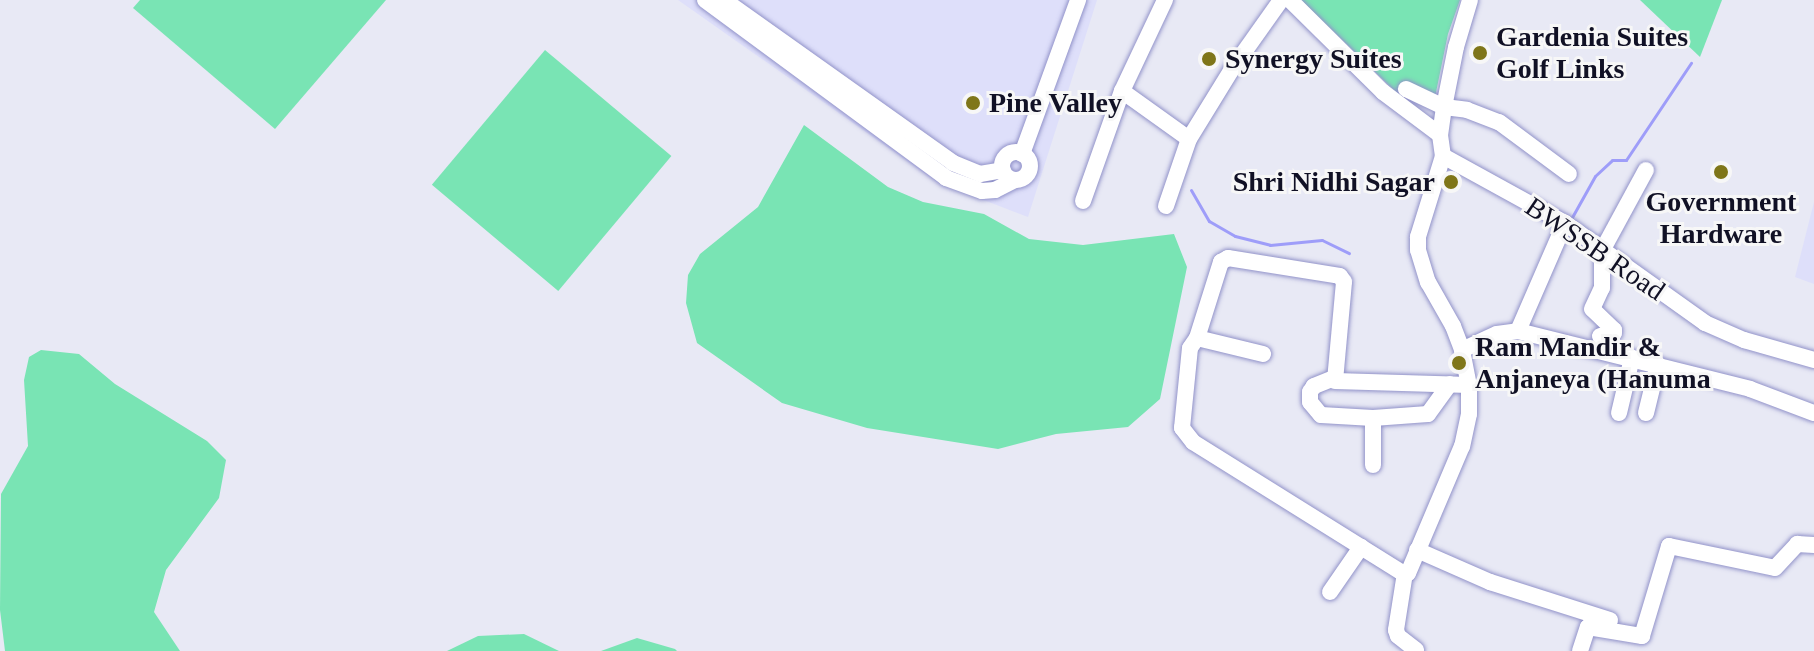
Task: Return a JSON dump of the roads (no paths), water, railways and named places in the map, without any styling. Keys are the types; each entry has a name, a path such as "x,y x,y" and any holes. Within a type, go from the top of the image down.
{"street":[{"path":"705,0 946,178 982,191 995,190 1009,175"},
{"path":"724,0 953,163 980,174 1009,175 1029,172 1029,160 1022,154 1078,0"},
{"path":"1083,201 1122,91 1165,0"},
{"path":"1166,206 1189,139 1232,69 1281,0"},
{"path":"1290,0 1383,92 1440,135"},
{"path":"1416,650 1398,636 1396,630 1405,573 1465,437 1469,385 1462,350 1453,326 1428,282 1418,250 1418,237 1443,156 1440,135 1444,107 1456,47 1470,0"},
{"path":"1406,89 1444,107 1467,110 1499,122 1516,138 1569,174"},
{"path":"1122,91 1189,139"},
{"name":"BWSSB Road","path":"1443,156 1565,223 1705,323 1744,340 1814,360"},
{"path":"1600,336 1609,336 1614,330 1592,309 1604,280 1602,251 1646,170"},
{"path":"1518,331 1565,223"},
{"path":"1334,378 1344,282 1340,276 1228,258 1221,262 1197,338 1190,348 1183,415 1186,435 1405,573"},
{"path":"1462,350 1497,334 1518,331 1658,364 1761,393 1814,413"},
{"path":"1197,338 1263,354"},
{"path":"1619,413 1632,358"},
{"path":"1646,413 1658,364"},
{"path":"1334,378 1341,384 1469,385"},
{"path":"1334,378 1314,386 1310,402 1321,415 1373,418 1428,414 1450,384"},
{"path":"1373,418 1373,465"},
{"path":"1580,651 1588,627 1642,636 1669,546 1775,568 1797,544 1814,545"},
{"path":"1330,592 1361,547"},
{"path":"1417,550 1490,582 1610,620"}],"waterway":[{"path":"1571,219 1595,176 1612,160 1626,160 1691,63"},
{"path":"1191,190 1209,221 1235,236 1270,245 1322,240 1349,253"}],"place":[{"name":"Gardenia Suites Golf Links","path":"1480,53"},
{"name":"Synergy Suites","path":"1209,59"},
{"name":"Pine Valley","path":"973,103"},
{"name":"Government Hardware","path":"1721,172"},
{"name":"Shri Nidhi Sagar","path":"1451,182"},
{"name":"Ram Mandir & Anjaneya (Hanuma","path":"1459,363"}]}
